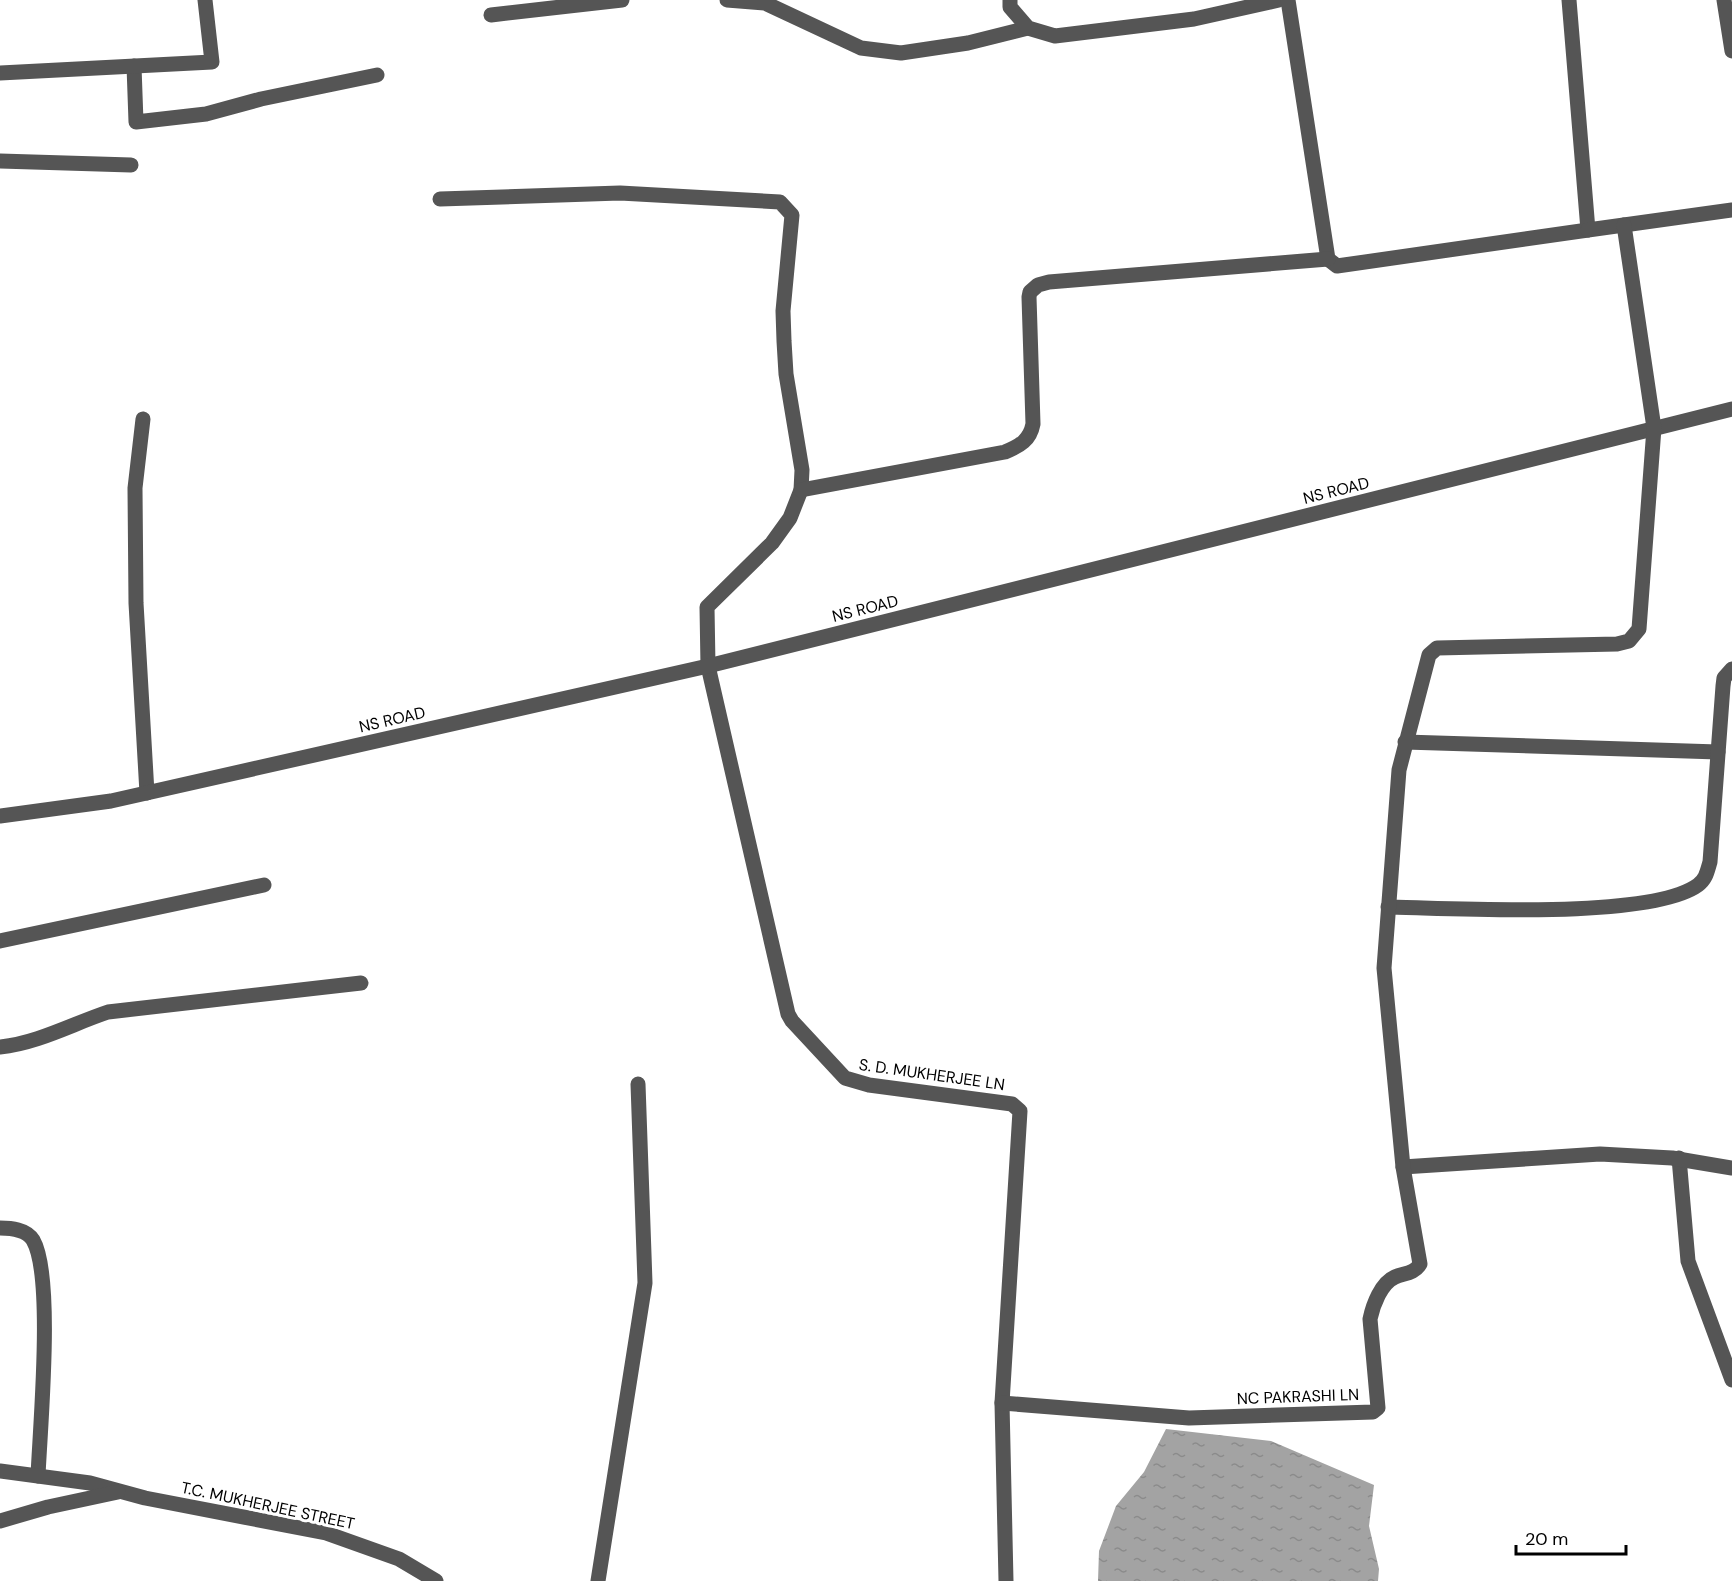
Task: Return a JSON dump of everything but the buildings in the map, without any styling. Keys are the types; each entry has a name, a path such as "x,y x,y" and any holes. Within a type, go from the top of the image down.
{"street":[{"path":"0,73 212,62 205,0"},
{"path":"491,15 622,0"},
{"path":"727,0 765,3 861,48 901,53 968,44 1028,28 1055,36 1194,19 1279,0"},
{"path":"1010,0 1010,7 1028,28"},
{"path":"1288,0 1328,259 1336,267 1732,210"},
{"path":"1569,0 1588,230"},
{"path":"1724,0 1732,51"},
{"path":"134,66 136,122 206,114 261,99 377,75"},
{"path":"0,161 132,165"},
{"path":"440,200 620,193 704,196 780,202 792,215 783,311 786,374 802,470 801,490 790,518 772,543 707,607 708,666"},
{"path":"1624,225 1654,428"},
{"path":"801,490 1005,452 1025,442 1031,433 1033,424 1029,297 1030,292 1038,285 1049,282 1328,259"},
{"name":"NS ROAD","path":"0,816 111,801 708,666 1732,409"},
{"path":"143,419 135,488 136,580 147,793"},
{"name":"NC PAKRASHI LN","path":"1002,1403 1190,1418 1376,1411 1379,1404 1370,1319 1372,1311 1387,1282 1392,1278 1415,1271 1420,1264 1403,1167 1384,968 1399,770 1429,655 1437,648 1617,644 1635,636 1639,629 1654,428"},
{"name":"S. D. MUKHERJEE LN","path":"708,666 788,1014 792,1021 844,1078 869,1085 1012,1104 1020,1111 1002,1403 1006,1581"},
{"path":"1388,907 1620,906 1665,899 1688,891 1705,879 1710,862 1724,678 1732,669"},
{"path":"1405,742 1718,752"},
{"path":"0,941 264,885"},
{"path":"0,1047 50,1036 73,1024 108,1012 361,983"},
{"path":"598,1581 645,1283 638,1084"},
{"path":"1403,1167 1571,1154 1679,1158 1732,1168"},
{"path":"1679,1158 1688,1261 1732,1380"},
{"path":"0,1228 13,1227 31,1237 41,1257 44,1313 38,1476"},
{"name":"T.C. MUKHERJEE STREET","path":"0,1471 90,1483 326,1533 399,1559 436,1581"},
{"name":"T.C. MUKHERJEE STREET","path":"0,1521 48,1507 121,1491"}],"water":[{"path":"1166,1429 1271,1441 1374,1485 1369,1526 1379,1569 1378,1581 1098,1581 1099,1551 1116,1506 1144,1472"}]}
